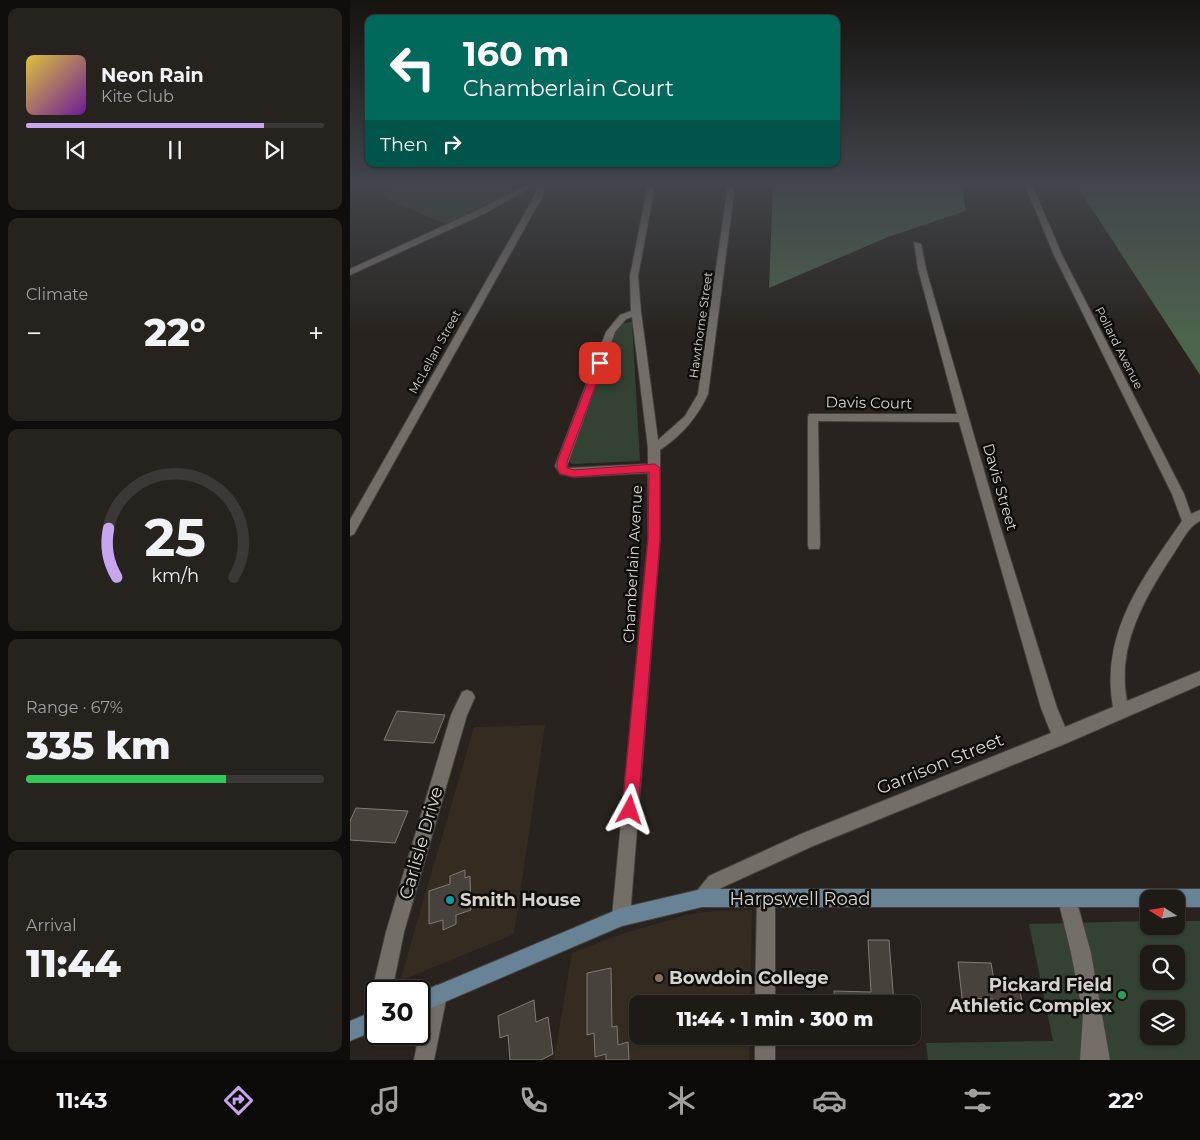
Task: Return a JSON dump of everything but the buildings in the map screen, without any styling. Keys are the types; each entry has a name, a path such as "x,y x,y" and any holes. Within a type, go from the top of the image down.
{"main road":[{"name":"Harpswell Road","path":"430,998 621,916 702,898 1200,898"},
{"path":"350,1031 365,1025"}],"street":[{"path":"350,272 432,234"},
{"name":"McLellan Street","path":"350,532 516,234"},
{"name":"Chamberlain Avenue","path":"621,916 654,539 654,448 636,312 634,276 642,234"},
{"name":"Hawthorne Street","path":"654,448 668,439 690,419 698,407 703,394 725,234"},
{"name":"Pollard Avenue","path":"1049,234 1178,494 1194,518"},
{"name":"Davis Street","path":"917,244 963,418 1027,638 1048,708 1061,737"},
{"path":"636,312 623,317 611,332 561,466 564,471 574,473 655,468"},
{"name":"Davis Court","path":"814,545 813,417 963,418"},
{"path":"1122,710 1117,684 1122,636 1137,601 1194,518"},
{"name":"Garrison Street","path":"702,898 715,882 807,840 1061,737 1200,678"},
{"name":"Carlisle Drive","path":"384,980 394,932 459,715 467,697"},
{"path":"765,995 766,899"},
{"path":"1067,899 1082,953 1100,1060"},
{"path":"1090,1060 1093,1015"},
{"path":"424,1060 425,1045"},
{"path":"765,1045 765,1060"}],"shaded area":[{"path":"545,725 514,934 400,980 474,727"},
{"name":"Bowdoin College","path":"752,910 750,995 629,995 629,1045 750,1045 749,1060 554,1060 572,953 618,935 686,915 714,911"}],"green space":[{"path":"771,234 896,234 888,237 769,288"},
{"path":"1109,234 1200,234 1200,375"},
{"path":"632,322 640,461 572,464 568,460 614,334 623,323"},
{"name":"Pickard Field Athletic Complex","path":"1140,921 1140,935 1185,935 1185,921 1200,921 1200,1060 928,1060 926,1043 1053,1041 1029,924"}],"place":[{"name":"Smith House","path":"450,900"},
{"name":"Bowdoin College","path":"659,978"},
{"name":"Pickard Field Athletic Complex","path":"1122,995"}],"route":[{"path":"600,363 562,462 562,469 568,473 574,473 655,468 654,539 630,810"}]}
